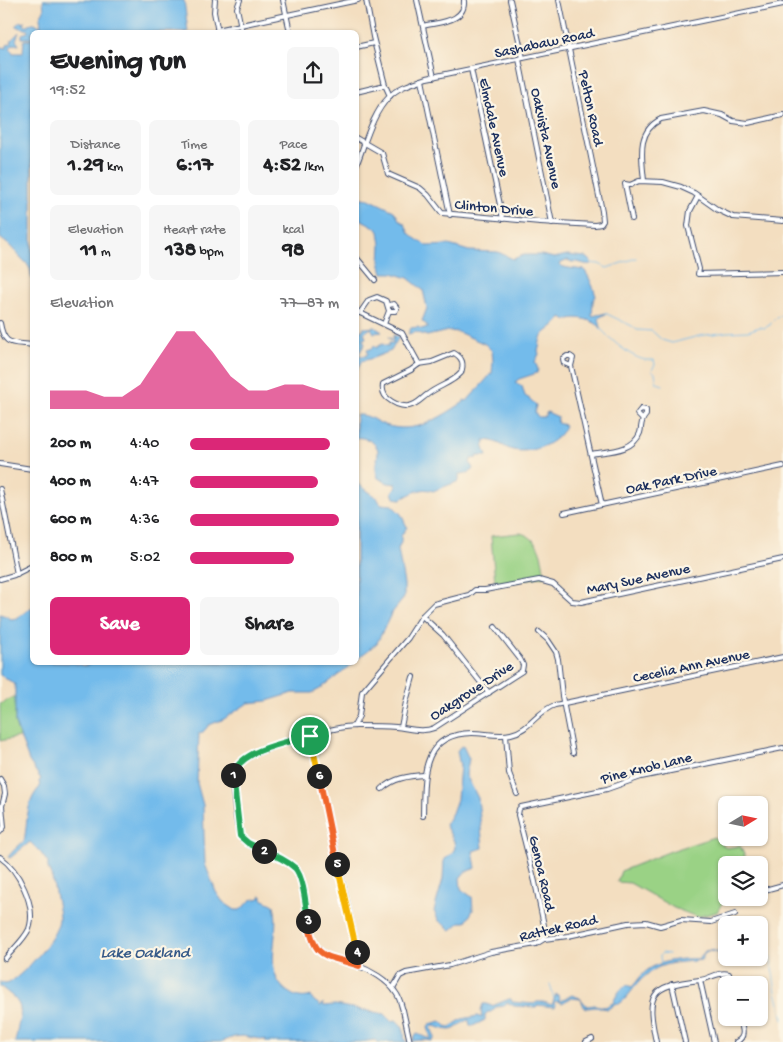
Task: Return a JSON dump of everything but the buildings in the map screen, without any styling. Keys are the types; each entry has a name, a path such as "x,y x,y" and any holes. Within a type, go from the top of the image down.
{"street":[{"path":"215,0 214,12 217,30"},
{"path":"240,0 237,8 241,30"},
{"path":"283,0 290,30"},
{"path":"224,30 358,0"},
{"path":"366,0 374,43 385,85 390,96"},
{"path":"417,0 434,77"},
{"path":"423,26 457,17 463,11 464,0"},
{"name":"Oakvista Avenue","path":"510,0 552,222"},
{"name":"Pelton Road","path":"558,0 603,220"},
{"name":"Sashabaw Road","path":"359,158 377,114 390,96 406,85 471,69 783,4"},
{"path":"359,46 374,43"},
{"name":"Elmdale Avenue","path":"471,69 503,219"},
{"path":"422,80 450,215"},
{"path":"359,91 385,85"},
{"path":"644,181 642,142 650,127 661,119 704,111 722,115 733,121 748,123 783,114"},
{"name":"Clinton Drive","path":"359,140 382,154 388,174 420,188 442,213 595,225 601,224 603,220"},
{"path":"632,219 625,184 630,185 644,181 672,184 698,196 723,213 733,217 783,221"},
{"path":"698,196 690,211 688,226 699,269 698,274 750,271 783,272"},
{"path":"359,261 375,280"},
{"path":"359,311 369,300 377,297 389,305 394,304 397,308 394,311 389,311"},
{"path":"384,324 389,311 389,305"},
{"path":"359,312 402,333 419,364"},
{"path":"0,323 4,338 8,341 30,345"},
{"path":"454,353 460,356 463,365 458,376 429,393 415,404 400,405 389,400 382,390 383,384 419,364 432,362 454,353"},
{"path":"571,366 602,505"},
{"path":"591,454 617,450 632,444 639,436 642,419"},
{"path":"0,464 30,469"},
{"name":"Oak Park Drive","path":"564,513 783,466"},
{"path":"0,489 16,574"},
{"name":"Mary Sue Avenue","path":"422,616 434,604 469,595 475,590 485,590 539,580 553,584 572,602 581,602 783,559"},
{"path":"0,579 30,567"},
{"path":"354,726 359,716 362,692 408,638 422,616 443,635 489,693"},
{"name":"Oakgrove Drive","path":"359,966 327,957 317,949 309,928 297,871 285,861 248,843 240,836 232,780 233,773 240,762 247,757 268,748 354,726 430,730 518,675 524,668 520,659 495,627"},
{"path":"539,632 548,640 556,652 560,666 563,703 573,753"},
{"name":"Cecelia Ann Avenue","path":"506,735 524,729 548,707 783,657"},
{"path":"401,728 412,677"},
{"path":"422,816 424,774 427,762 444,739 451,736 474,733 506,735 509,773 517,794"},
{"path":"310,736 354,935 359,966 382,979 393,988 398,995 403,1011"},
{"name":"Pine Knob Lane","path":"518,812 524,806 607,789 629,780 783,748"},
{"path":"382,789 389,783 408,776 424,774"},
{"path":"0,779 4,786 5,794 2,806 4,827 0,832"},
{"name":"Genoa Road","path":"518,812 545,930 544,939"},
{"path":"0,856 19,878 30,912 30,923 26,934 5,959"},
{"path":"768,889 783,885"},
{"name":"Rattek Road","path":"393,988 400,976 406,973 450,965 492,952 536,944 544,939 558,938 628,923 646,922 660,926 682,920 711,922 735,914"},
{"path":"656,1042 650,1009 655,994 662,988 672,984 728,973 729,976"},
{"path":"700,980 714,1042"},
{"path":"397,982 410,1042"},
{"path":"672,984 685,1042"},
{"path":"736,1042 742,1038 742,1026"},
{"path":"586,1042 592,1039"}],"green space":[{"path":"520,533 532,539 536,544 541,556 545,576 499,585 495,582 491,536"},
{"path":"16,696 15,723 19,737 0,741 0,704"},
{"path":"714,837 718,841 718,846 726,848 740,846 745,856 718,856 718,906 720,906 717,912 697,917 674,908 630,883 617,882 621,871 671,851"}],"water":[{"path":"43,0 184,0 188,30 30,30 30,38 22,38 22,34 28,32 28,30 15,26 21,21 22,23 26,22 25,26 35,23 41,27 40,17 44,10"},
{"path":"19,32 16,40 19,45 14,44 10,48 13,53 23,53 24,40 30,40 30,269 9,245 0,238 0,47 7,48 7,45 12,43 11,40"},
{"path":"359,197 369,199 394,211 399,220 405,224 409,233 427,246 449,245 469,251 498,252 513,259 524,255 541,255 554,258 567,255 585,257 591,261 591,264 583,264 568,260 559,264 569,268 582,270 583,268 585,271 596,296 593,301 592,316 607,313 599,318 601,328 599,325 586,320 576,318 567,320 561,317 541,338 539,354 535,362 538,369 537,373 515,382 522,386 525,396 536,405 535,412 538,417 544,417 547,412 558,417 557,423 565,425 557,437 544,446 520,451 510,449 493,441 484,440 485,444 483,445 487,456 477,456 477,458 471,459 470,463 473,469 469,473 459,474 459,481 433,491 424,489 401,499 394,498 392,492 396,488 396,484 388,483 378,478 376,468 378,449 374,443 367,439 359,438 359,415 396,428 417,426 436,419 464,402 464,400 467,401 492,373 492,351 485,344 458,332 448,331 427,336 416,332 408,334 411,328 418,327 421,329 429,327 422,321 427,308 423,290 408,278 393,273 383,273 380,262 381,245 379,231 362,220 359,216"},
{"path":"375,327 382,332 374,333 371,328 364,333 366,338 363,339 365,344 359,353 359,331 363,330 363,328"},
{"path":"393,335 399,337 391,351 362,361 359,366 359,353 360,356 366,356 367,350 373,348 374,345 376,348 382,344 389,346 389,343 394,343 388,337 394,340"},
{"path":"359,484 377,498 381,504 392,505 401,514 407,527 401,536 398,549 404,584 404,598 391,614 377,643 359,658"},
{"name":"Lake Oakland","path":"30,608 30,665 351,665 312,693 293,693 267,701 248,703 224,719 209,725 203,732 199,733 197,783 203,805 205,864 216,892 223,902 235,910 240,910 251,900 260,898 260,896 274,905 276,917 274,967 276,978 282,987 295,996 311,996 321,1006 323,1003 324,1006 335,1005 385,1014 391,1021 396,1020 400,1024 404,1030 404,1038 408,1042 377,1042 375,1040 360,1042 266,1042 266,1040 242,1036 220,1042 15,1042 20,1015 19,1005 0,986 0,982 9,983 24,971 41,953 54,933 59,916 48,863 41,853 30,842 10,858 8,857 24,841 29,806 40,787 39,781 41,779 29,761 15,723 15,684 0,675 0,614 11,619 17,618"},
{"path":"463,746 469,759 466,775 478,798 483,848 473,851 476,868 465,872 460,878 461,889 472,897 473,910 466,922 460,922 451,930 438,920 434,911 443,879 444,860 455,848 454,841 445,825 457,799 460,766 457,751"},
{"path":"710,950 718,952 707,952 701,960 668,964 654,969 637,984 622,1002 616,1003 608,1009 584,1007 581,999 587,1006 605,1007 613,1003 622,989 627,985 632,987 643,974 664,962 699,959 705,951"},
{"path":"556,994 560,1001 572,995 581,999 571,998 562,1003 556,1001 554,1003 556,1006 554,1007 538,1005 536,1007 514,1006 506,1003 504,1006 496,1007 491,1012 488,1012 485,1015 485,1020 473,1026 470,1026 469,1020 451,1030 433,1026 431,1028 435,1037 433,1041 412,1041 417,1034 431,1039 428,1027 430,1024 441,1021 450,1027 462,1019 478,1016 482,1018 481,1010 483,1004 492,1006 511,999 512,1002 534,1004 544,1002 552,1005"}],"waterway":[{"path":"590,263 599,264 607,268 636,258"},
{"path":"605,313 637,330 652,331 662,340 672,343 699,336 764,328 783,314"},
{"path":"600,328 615,343 634,356 640,359 654,360 655,364 652,370 655,373 657,383 663,385"},
{"path":"769,948 776,992 783,1019"},
{"path":"661,963 660,956 662,953 669,954"},
{"path":"550,984 554,999"}],"route":[{"path":"310,736 354,935 359,966 331,959 317,949 309,928 301,881 295,868 276,856 248,843 240,836 232,780 233,773 240,762 268,748 310,736"}]}
